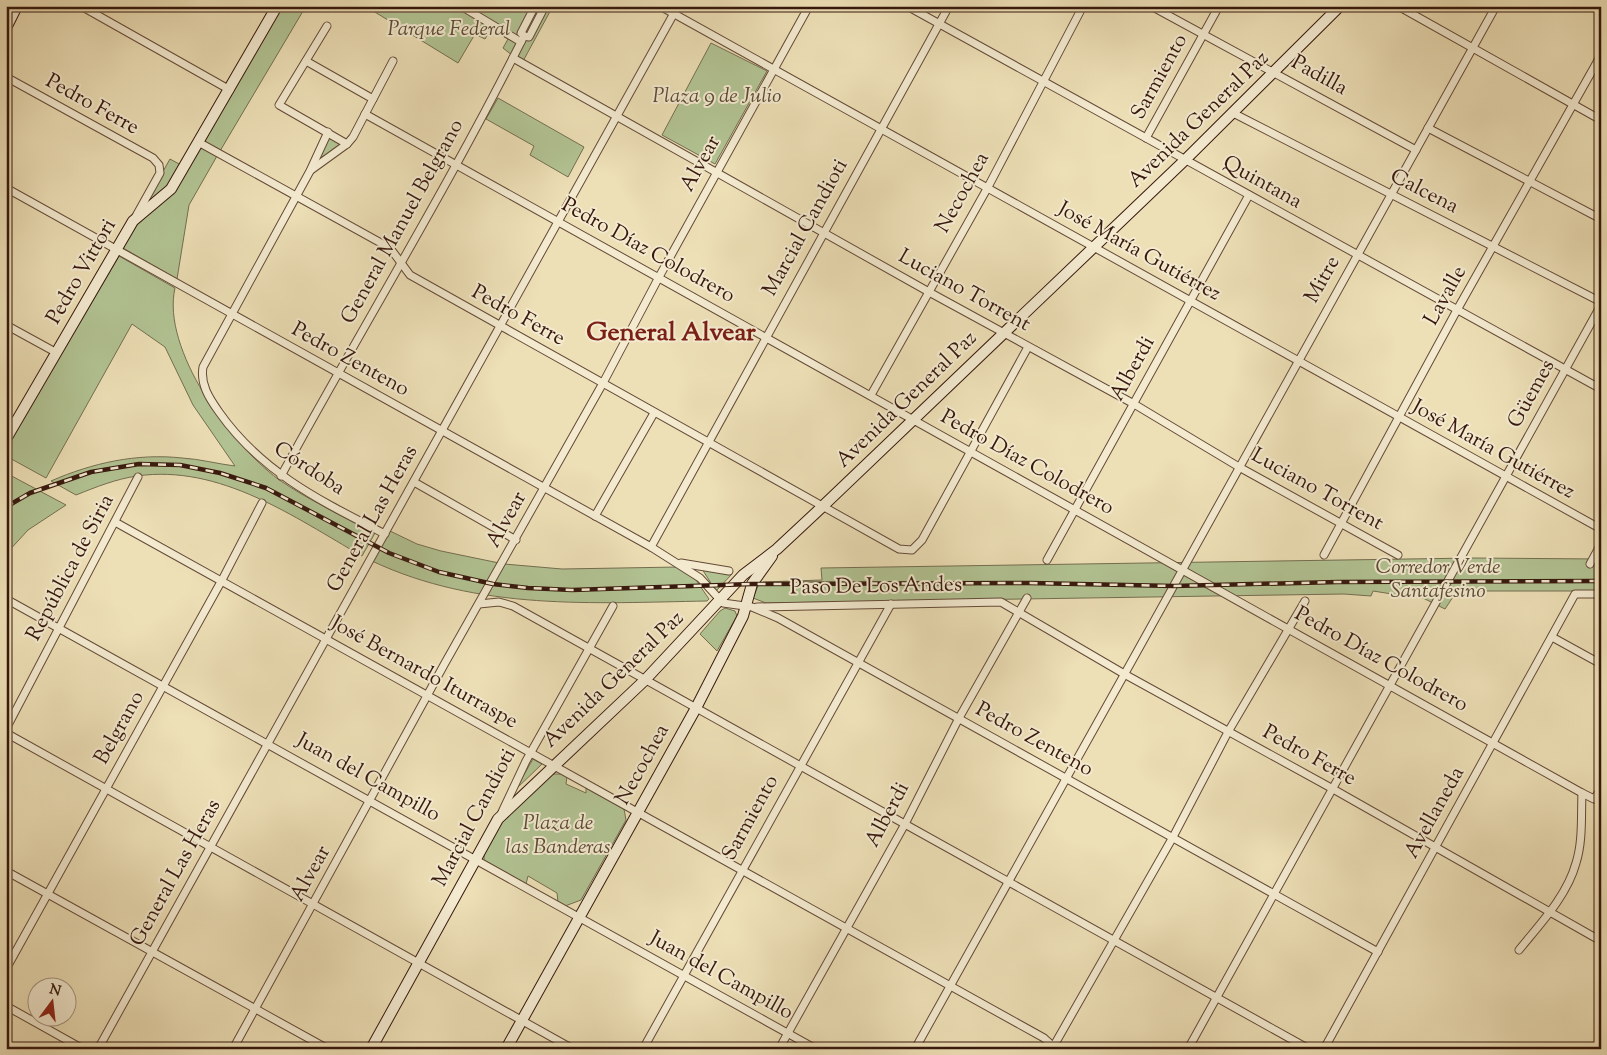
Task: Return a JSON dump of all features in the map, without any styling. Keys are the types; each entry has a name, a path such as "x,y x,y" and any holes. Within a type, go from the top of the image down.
{"main road":[{"path":"6,28 17,6"},
{"name":"Pedro Vittori","path":"6,438 133,222 171,189 200,143 277,6"},
{"name":"Avenida General Paz","path":"498,819 645,680 720,602 742,575 778,549 1185,160 1275,73 1340,6"},
{"name":"Necochea","path":"506,1049 696,708 749,607 752,584 778,549"},
{"name":"Marcial Candioti","path":"371,1049 498,819"}],"street":[{"path":"81,6 230,90"},
{"path":"461,6 523,39 529,37 545,6"},
{"path":"523,39 521,32 535,6"},
{"name":"José María Gutiérrez","path":"660,6 988,187 1398,418 1601,529"},
{"name":"General Las Heras","path":"98,1049 678,6"},
{"name":"Alvear","path":"233,1049 810,6"},
{"name":"Quintana","path":"907,6 1601,389"},
{"name":"Marcial Candioti","path":"651,547 707,442 825,234 949,6"},
{"name":"Necochea","path":"871,395 988,187 1045,82 1083,6"},
{"name":"Padilla","path":"1151,6 1416,150"},
{"name":"Sarmiento","path":"1146,138 1219,6"},
{"path":"1398,6 1601,120"},
{"name":"Mitre","path":"915,1049 1066,778 1126,675 1182,570 1496,6"},
{"path":"327,26 280,106 347,144"},
{"name":"General Manuel Belgrano","path":"281,476 337,372 456,164 523,39"},
{"name":"Lavalle","path":"1324,555 1457,310 1601,55"},
{"name":"Luciano Torrent","path":"513,58 929,292 1134,404 1240,467 1398,555"},
{"path":"306,61 373,99"},
{"path":"310,170 347,144 393,61"},
{"name":"Pedro Ferre","path":"6,77 153,158 159,165 160,173 133,222"},
{"name":"Calcena","path":"1233,113 1601,303"},
{"name":"Pedro Díaz Colodrero","path":"365,114 1582,793 1594,799 1601,789"},
{"path":"1428,128 1601,219"},
{"path":"232,314 310,170 328,132"},
{"name":"Pedro Ferre","path":"200,143 390,248 410,275 890,545 908,551 916,548 972,452"},
{"name":"Pedro Zenteno","path":"6,188 651,547 700,578 720,602 749,607 778,618 1173,836 1378,952"},
{"name":"Alberdi","path":"1047,560 1248,195"},
{"name":"Güemes","path":"1188,1049 1334,789 1601,303"},
{"name":"Córdoba","path":"232,314 203,367 201,380 224,420 240,440 281,476 385,534"},
{"path":"6,325 57,353"},
{"path":"972,452 1028,347"},
{"path":"594,516 654,413"},
{"name":"República de Siria","path":"6,731 138,477"},
{"path":"414,482 516,540"},
{"name":"Belgrano","path":"6,969 222,580 262,503"},
{"name":"José Bernardo Iturraspe","path":"115,522 637,813 847,927 1044,1038 1053,1048"},
{"path":"1590,564 1601,544"},
{"name":"Pedro Zenteno","path":"676,562 729,571"},
{"name":"Avellaneda","path":"1324,1049 1494,744 1575,594 1601,594"},
{"name":"Alberdi","path":"779,1049 905,824 959,718 1027,598"},
{"name":"Juan del Campillo","path":"6,599 476,858 816,1049"},
{"path":"1053,1048 1112,940 1173,836 1228,732 1305,601"},
{"path":"479,604 489,602 508,604 905,824 1007,883 1309,1049"},
{"name":"Pedro Ferre","path":"1001,602 1126,675 1334,789 1601,941"},
{"name":"Paso De Los Andes","path":"749,607 1001,602"},
{"name":"Sarmiento","path":"643,1049 890,604"},
{"name":"Marcial Candioti","path":"498,819 531,753 613,606"},
{"path":"1552,637 1601,664"},
{"path":"6,731 573,1049"},
{"path":"1519,950 1550,913 1572,875 1577,862 1582,793"},
{"path":"6,870 328,1049"},
{"path":"6,1006 83,1049"}],"green space":[{"path":"280,6 306,6 220,151 203,141"},
{"name":"Parque Federal","path":"365,6 553,6 522,63 503,48 508,39 491,29 485,39 475,34 458,63"},
{"name":"Plaza 9 de Julio","path":"711,43 767,71 715,164 662,135"},
{"path":"498,98 584,147 568,177 530,155 534,146 486,119"},
{"path":"328,133 346,144 313,166"},
{"path":"200,146 217,156 189,205 177,279 123,248 137,225 172,193"},
{"path":"170,159 181,165 169,187 140,212"},
{"path":"119,256 175,288 173,312 179,339 189,366 221,419 240,443 260,463 289,487 375,533 362,556 283,510 227,486 198,478 168,474 129,477 76,495 51,481 99,464 132,458 165,457 235,466 193,405 165,347 132,324 46,478 6,456 6,448"},
{"path":"6,473 66,505 28,530 6,554"},
{"path":"390,531 417,544 441,551 504,564 562,569 678,567 696,580 709,599 707,601 621,603 579,602 495,596 453,589 412,577 372,561"},
{"name":"Corredor Verde Santafesino","path":"1473,558 1601,559 1601,591 1457,591 1445,609 1413,593 1411,597 1373,591 1371,596 1344,594 766,603 753,598 758,586 763,582 822,580 821,568"},
{"path":"702,569 732,574 716,591"},
{"path":"725,608 735,611 737,616 717,651 700,634 720,611"},
{"path":"533,759 542,764 515,790"},
{"name":"Plaza de las Banderas","path":"548,774 563,774 567,776 566,784 586,793 586,788 624,809 626,820 581,900 565,906 558,902 557,893 528,876 526,884 484,860 485,848 498,824 507,812"}],"railway":[{"path":"6,507 30,493 91,472 139,464 180,465 220,473 266,488 389,553 439,572 493,584 528,588 572,590 752,584 1030,583 1174,586 1338,582 1601,581"}],"district":[{"name":"General Alvear","path":"671,333"}]}
